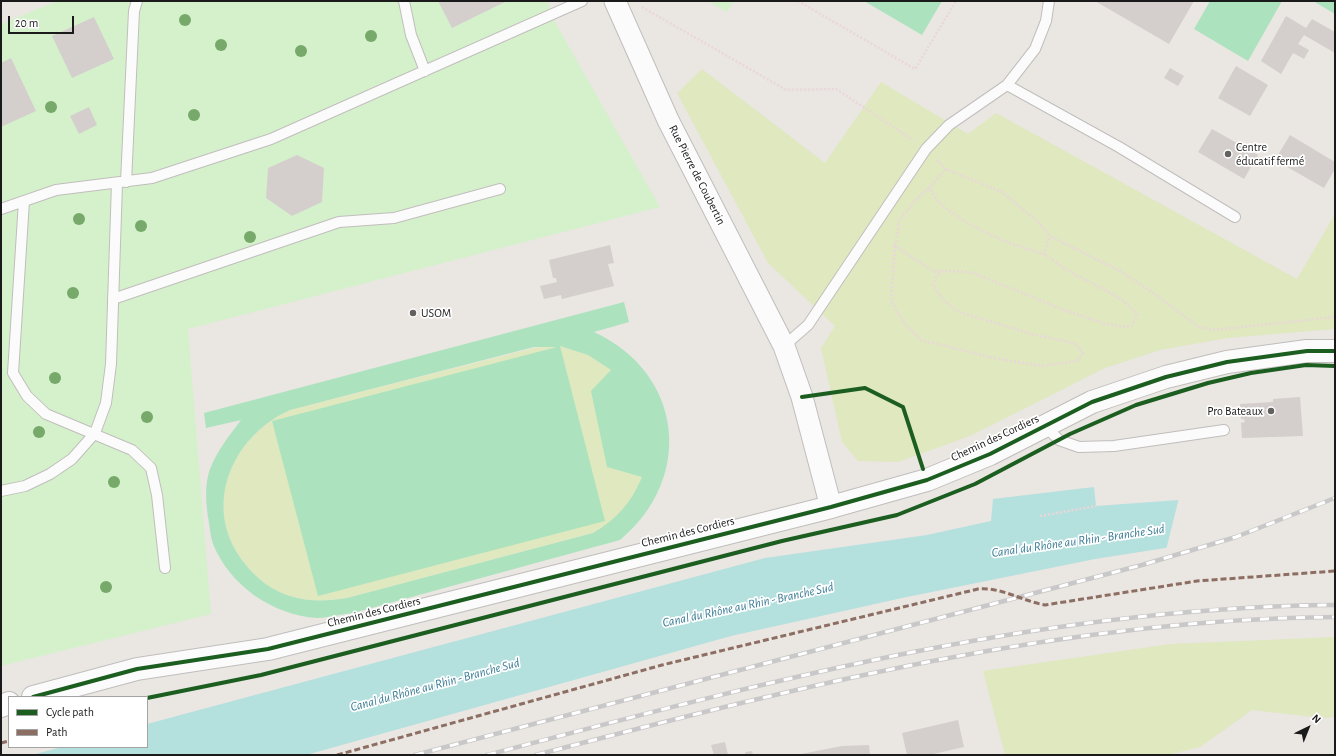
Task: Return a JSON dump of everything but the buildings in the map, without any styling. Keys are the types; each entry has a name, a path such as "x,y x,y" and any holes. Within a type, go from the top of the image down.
{"street":[{"name":"Rue Pierre de Coubertin","path":"615,1 668,120 784,346 802,397 831,507"},
{"name":"Chemin des Cordiers","path":"37,696 138,669 268,649 831,507 927,480 990,454 1092,402 1166,377 1227,362 1307,351 1335,351"}],"lane":[{"path":"1,491 25,486 50,474 72,459 95,433 106,403 111,364 113,299 134,11 137,1"},
{"path":"404,1 411,35 425,71"},
{"path":"1,209 56,190 152,178 271,138 582,1"},
{"path":"784,346 808,325 926,149 949,126 1007,85 1034,49 1046,21 1049,1"},
{"path":"1007,85 1119,147 1236,217"},
{"path":"113,299 338,222 394,218 500,189"},
{"path":"24,201 13,373 27,396 46,414 95,433 132,450 151,468 157,495 165,568"},
{"path":"1045,426 1059,440 1079,447 1114,446 1224,430"}],"path":[{"path":"798,1 915,69 956,1"},
{"path":"638,5 786,90 836,89 926,149 946,169 1002,192 1039,223 1050,236 1120,271 1159,297 1198,327 1214,330 1335,317"},
{"path":"942,271 936,277 934,285 944,301 959,312 1035,335 1077,345 1084,353 1077,362 1042,366 994,358 922,340 904,323 891,300 895,246 899,220 946,169"},
{"path":"895,246 935,272 971,272 1064,310 1106,324 1126,327 1132,325 1137,315 1134,310 1114,296 1071,272 1044,254 1020,247 980,230 941,204 929,188"},
{"path":"1044,254 1050,236"},
{"path":"1040,516 1096,506"}],"green space":[{"path":"57,1 548,1 551,15 660,207 188,329 211,614 1,666 1,24"},
{"path":"707,1 734,1 727,12"},
{"path":"864,1 942,1 922,35"},
{"path":"1210,1 1282,1 1248,61 1194,29"},
{"path":"1313,1 1335,1 1335,14"},
{"path":"702,69 825,163 881,82 968,134 996,113 1297,279 1335,214 1335,329 1228,338 1160,350 1105,368 970,436 898,462 858,461 842,442 821,348 835,326 768,263 677,93"},
{"path":"624,302 629,322 594,332 624,350 646,373 661,399 668,428 668,458 660,487 644,515 620,540 353,613 317,618 301,616 285,611 255,596 230,573 221,559 213,544 208,516 206,489 208,475 216,456 241,420 206,428 204,413","holes":["560,346 588,355 611,370 591,391 607,467 642,477 633,495 622,510 602,528 593,533 347,598 326,600 297,598 272,588 260,580 250,570 232,544 225,521 224,499 228,477 238,456 251,438 269,422 290,410 534,347 557,347 272,421 318,596 605,521"]},
{"path":"560,346 588,355 611,370 642,477 634,496 624,510 608,524 593,533 347,598 326,600 297,598 284,594 266,584 246,565 232,544 225,521 224,499 228,477 238,456 251,438 269,422 290,410 534,348"},
{"path":"1335,637 1335,717 1322,718 1252,710 1200,747 1168,755 1005,755 983,671 1171,644"}],"water":[{"name":"Canal du Rhône au Rhin - Branche Sud","path":"1094,487 1096,506 1207,498 1335,544 1165,548 1095,559 902,598 731,636 306,755 32,755 58,748 148,748 148,724 765,558 927,535 991,521 993,499"}],"pier":[{"path":"1335,487 1335,546 1166,550 1179,498"}],"railway":[{"path":"415,755 1142,565 1236,537 1335,498"},
{"path":"487,755 696,701 801,676 906,653 1013,634 1119,619 1227,609 1335,605"},
{"path":"536,755 733,705 931,661 1031,644 1132,630 1233,621 1335,617"}],"marked path":[{"path":"337,755 662,665 978,589 1004,592 1045,605 1197,581 1335,571"},
{"path":"1,743 8,741"}],"cycle path":[{"path":"37,696 137,669 268,649 831,507 927,480 990,454 1092,402 1166,377 1227,362 1307,351 1335,351"},
{"path":"148,698 261,675 782,541 897,515 975,484 1070,434 1136,405 1208,383 1251,373 1306,365 1335,366"},
{"path":"802,397 865,388 903,407 923,469"}],"place":[{"name":"Centre éducatif fermé","path":"1228,154"},
{"name":"USOM","path":"413,313"},
{"name":"Pro Bateaux","path":"1271,411"}]}
